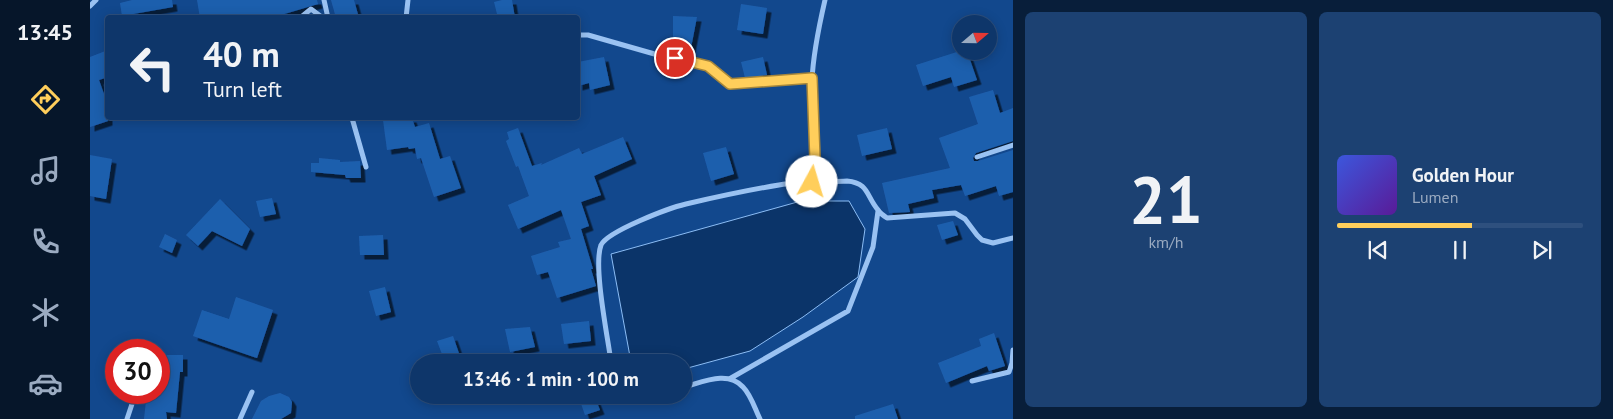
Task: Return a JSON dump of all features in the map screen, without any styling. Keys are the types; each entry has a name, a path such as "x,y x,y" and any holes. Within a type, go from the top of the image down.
{"street":[{"path":"90,6 96,0"},
{"path":"324,0 327,15"},
{"path":"406,15 408,0"},
{"path":"812,182 815,159 812,78 825,0"},
{"path":"304,15 311,9 318,15"},
{"path":"580,35 588,35 658,55 708,66 730,84 812,78"},
{"path":"353,120 366,167"},
{"path":"977,158 1013,145"},
{"path":"611,354 601,297 601,246 607,238 621,229 683,204 780,184 858,182 866,190 878,211 887,218 955,213 965,219 976,235 982,240 993,243 1013,238"},
{"path":"692,385 720,378 731,378 848,311 873,247 878,211"},
{"path":"972,381 1009,372 1013,350"},
{"path":"731,378 744,388 760,419"},
{"path":"240,419 252,392"},
{"path":"127,419 132,404"}],"water":[{"path":"801,201 849,201 865,229 858,277 803,317 750,351 692,367 692,354 630,354 611,254"}],"building":[{"path":"132,0 172,0 173,7 122,15 120,3"},
{"path":"197,0 317,0 318,4 281,15 200,15"},
{"path":"331,0 354,0 358,15 335,15"},
{"path":"512,0 514,15 497,15 494,2"},
{"path":"741,4 767,8 763,34 737,30"},
{"path":"673,16 697,17 690,53 670,49 673,37"},
{"path":"105,51 105,78 99,80 105,97 105,120 108,121 90,127 90,57"},
{"path":"952,54 952,60 970,60 977,80 954,87 951,77 923,86 916,65"},
{"path":"604,57 610,85 590,90 589,83 580,85 580,62"},
{"path":"763,57 767,75 745,78 741,62"},
{"path":"993,90 1000,113 1013,108 1013,141 976,153 973,158 974,161 978,161 1013,150 1013,192 999,196 996,186 965,196 961,185 932,190 934,198 908,204 910,212 889,213 882,183 950,168 939,138 978,124 969,97"},
{"path":"383,120 413,120 415,127 429,123 440,159 450,156 461,188 434,197 421,158 417,159 415,148 387,150"},
{"path":"518,128 532,166 542,163 541,165 579,148 582,154 623,137 632,159 594,176 601,195 581,202 589,226 581,229 596,286 557,298 548,272 537,275 531,256 560,247 558,242 571,239 561,210 518,229 508,205 529,196 506,141 509,139 507,132"},
{"path":"887,128 892,149 862,156 857,135"},
{"path":"726,147 734,174 711,181 703,153"},
{"path":"90,155 112,159 106,199 90,196"},
{"path":"319,158 340,160 340,162 360,161 361,178 346,178 345,175 311,172 311,163 319,163"},
{"path":"272,198 276,214 260,217 256,201"},
{"path":"220,199 250,229 242,246 212,231 198,246 186,235"},
{"path":"953,221 958,235 942,240 937,225"},
{"path":"165,234 177,240 172,253 159,247"},
{"path":"383,235 384,255 360,255 359,236"},
{"path":"385,287 391,312 376,316 369,291"},
{"path":"236,297 273,310 257,358 193,336 202,310 229,319"},
{"path":"589,321 591,341 564,344 561,324"},
{"path":"530,327 535,347 510,352 505,329"},
{"path":"994,333 1005,366 989,371 987,366 946,383 938,363 981,346 979,339"},
{"path":"453,336 459,354 442,354 437,341"},
{"path":"170,355 183,355 183,372 180,372 176,413 166,412 167,419 144,419 146,404 170,404"},
{"path":"280,393 289,397 292,402 291,413 281,419 252,419 261,401 269,396"},
{"path":"581,404 598,404 600,410 585,415"},
{"path":"893,404 898,419 855,419 855,416"}],"route":[{"path":"675,58 708,66 730,84 812,78 815,159 812,182"}]}
